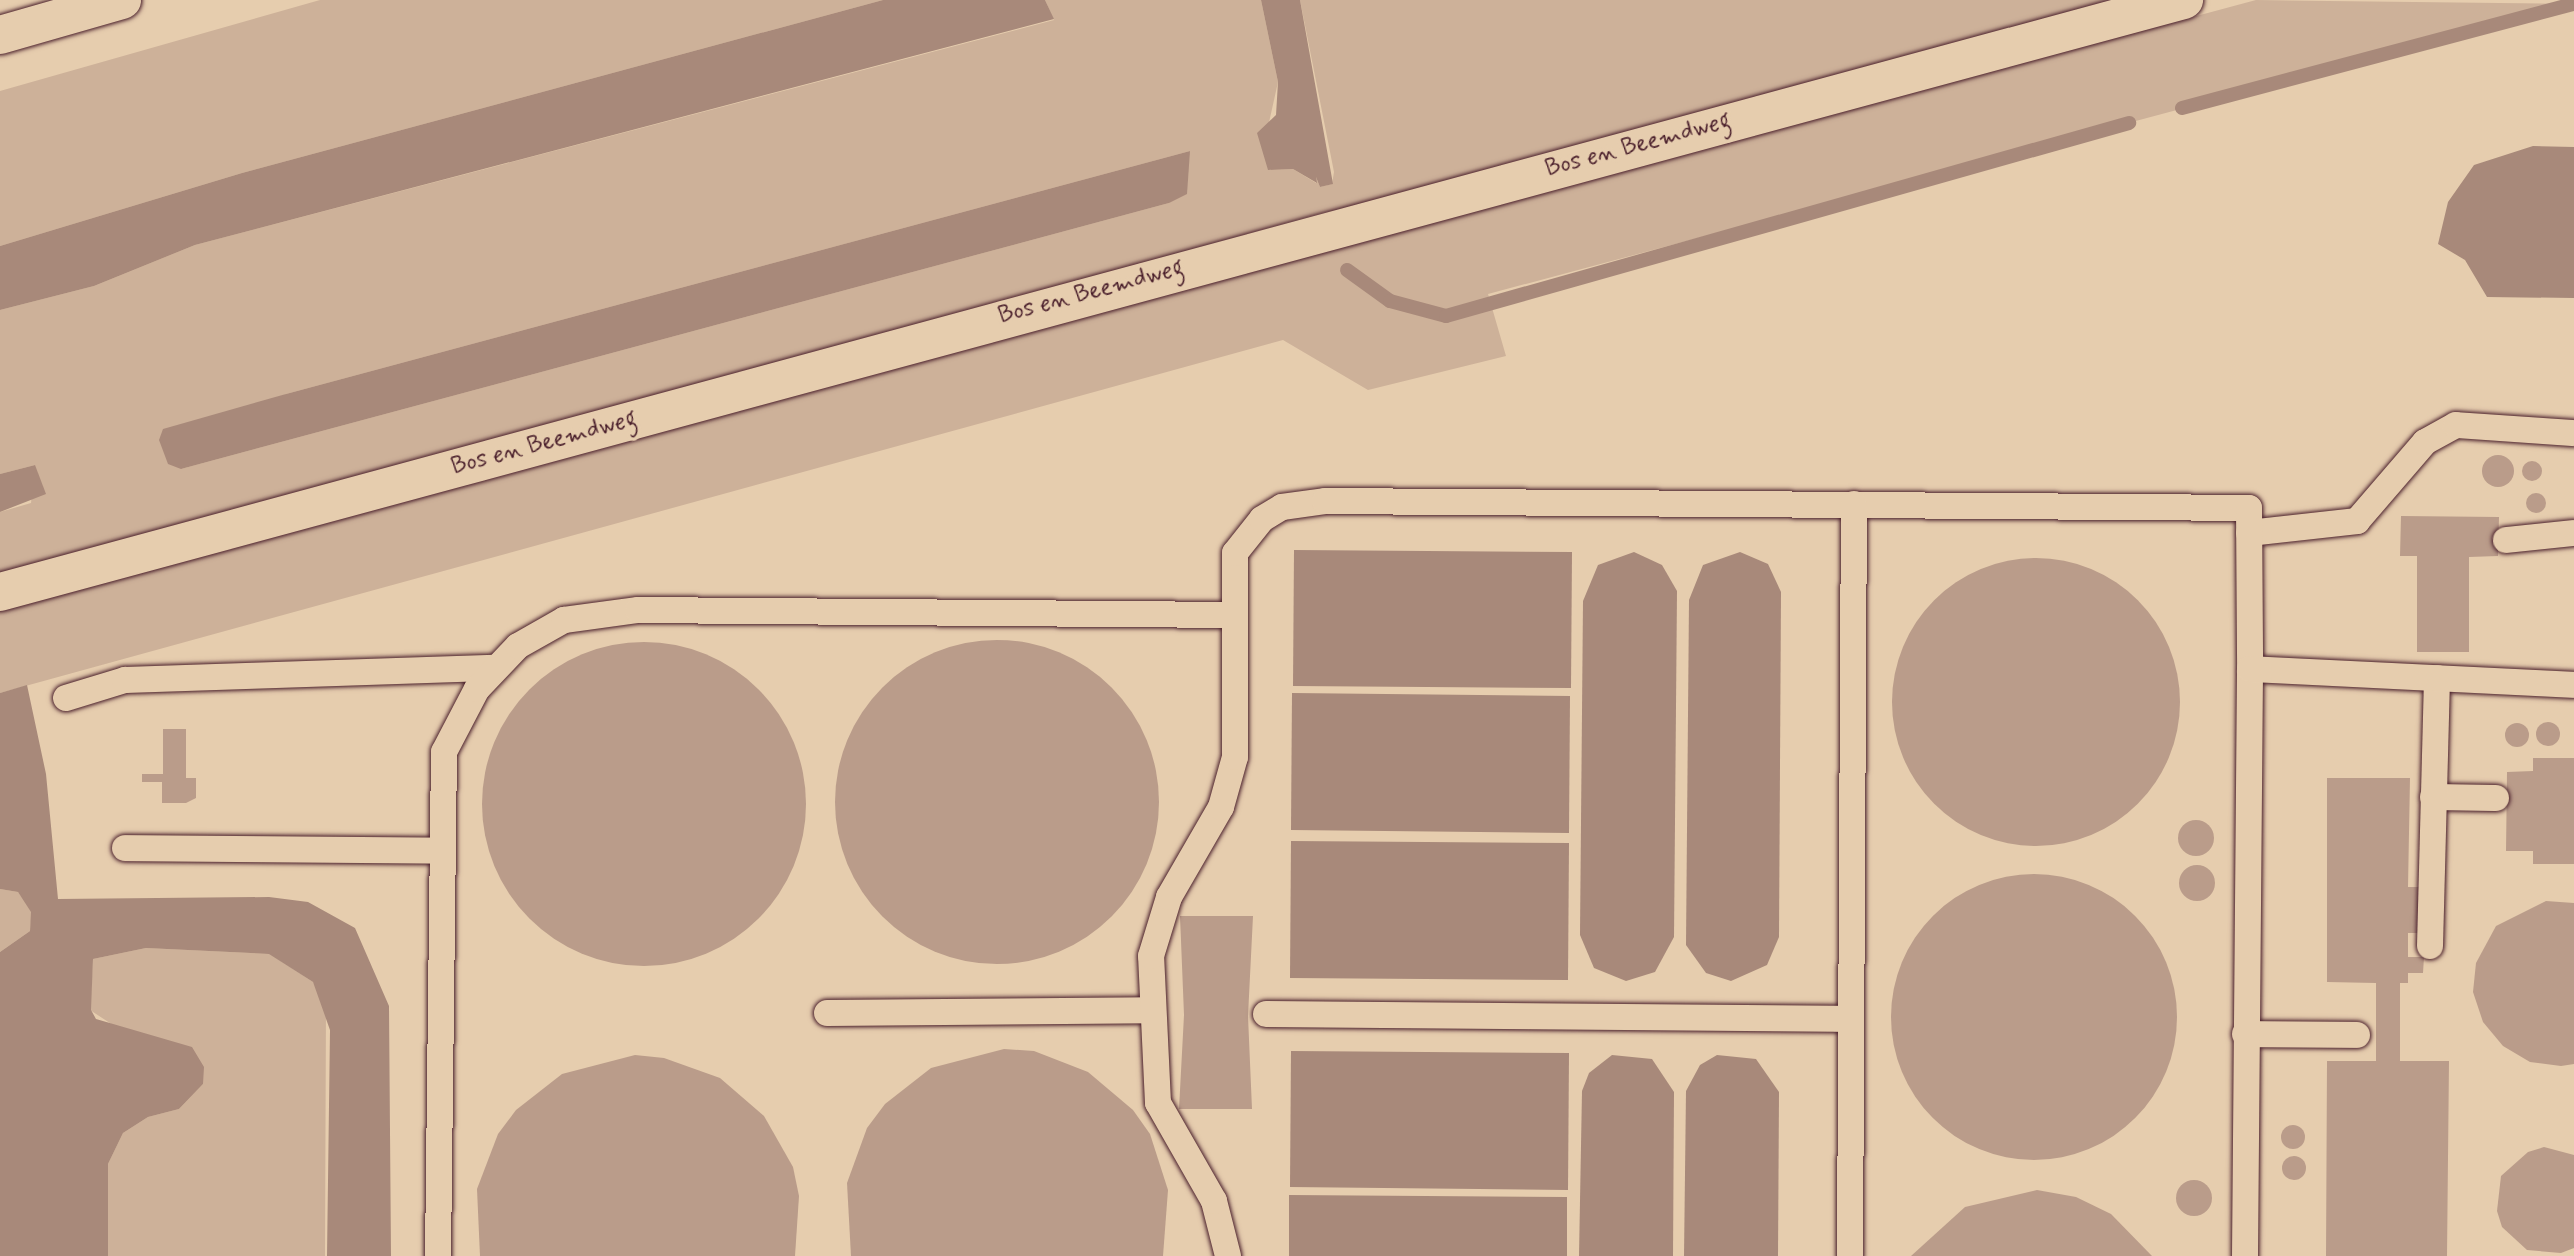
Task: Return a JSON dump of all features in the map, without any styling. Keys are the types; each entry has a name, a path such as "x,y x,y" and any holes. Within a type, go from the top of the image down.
{"main road":[{"path":"0,35 122,0"},
{"name":"Bos en Beemdweg","path":"0,593 2184,0"}],"lane":[{"path":"2249,533 2357,521 2425,442 2456,425 2574,433"},
{"path":"1228,1256 1214,1201 1158,1103 1152,1010 1158,925 1222,807 1235,757 1235,553 1262,519 1299,501 2249,508 2245,1256"},
{"path":"1850,1256 1854,504"},
{"path":"2506,540 2574,533"},
{"path":"438,1256 444,752 461,713 495,668 518,646 564,620 615,611 1233,615"},
{"path":"65,698 125,680 495,668"},
{"path":"2250,669 2574,685"},
{"path":"2430,946 2437,678"},
{"path":"2433,797 2496,798"},
{"path":"125,848 441,851"},
{"path":"827,1013 1152,1010"},
{"path":"1266,1014 1851,1019"},
{"path":"2245,1034 2357,1035"}],"shaded area":[{"path":"320,0 883,0 242,173 0,246 0,91"},
{"path":"883,0 1045,0 1054,19 195,245 94,286 0,310 0,246 242,173"},
{"path":"1045,0 1261,0 1278,82 1268,127 1269,170 1293,169 1316,183 1316,177 1320,187 1332,184 1334,172 1300,0 2159,0 1418,196 1325,212 0,581 0,512 31,503 35,465 0,474 0,310 94,286 195,245 1054,20","holes":["1190,151 1169,203 181,469 286,394"]},
{"path":"1261,0 1300,0 1333,184 1320,187 1316,177 1317,183 1293,169 1268,170 1257,133 1276,115 1278,82"},
{"path":"2256,0 2574,4 1488,294 1506,356 1368,390 1283,340 0,693 0,608"},
{"path":"2533,146 2574,147 2574,298 2487,297 2465,260 2438,244 2448,202 2474,165"},
{"path":"1190,151 1187,194 1169,203 181,469 168,464 159,440 163,429 286,394"},
{"path":"35,465 46,494 0,512 0,474"},
{"path":"1294,550 1572,552 1571,688 1293,686"},
{"path":"1634,552 1662,565 1677,591 1674,937 1655,972 1626,981 1594,968 1580,935 1583,601 1598,565"},
{"path":"1740,552 1768,564 1781,592 1779,937 1767,965 1731,981 1706,973 1686,945 1689,600 1703,565"},
{"path":"27,685 46,774 58,899 269,897 308,902 355,928 389,1006 391,1256 327,1256 330,1030 313,982 269,954 146,948 93,959 91,1010 96,1019 192,1047 204,1067 203,1084 179,1109 148,1117 123,1133 108,1164 108,1256 0,1256 0,952 30,931 31,912 18,892 0,889 0,693"},
{"path":"1292,693 1570,696 1569,833 1291,830"},
{"path":"1291,841 1569,843 1568,980 1290,978"},
{"path":"0,889 18,892 32,911 30,931 0,952"},
{"path":"146,948 270,954 313,982 326,1003 325,1256 108,1256 108,1164 123,1133 148,1117 179,1109 203,1084 90,1010 93,959"},
{"path":"1291,1051 1569,1053 1568,1190 1290,1187"},
{"path":"1612,1055 1652,1059 1674,1092 1673,1256 1579,1256 1582,1091 1589,1073"},
{"path":"1717,1055 1756,1059 1779,1092 1778,1256 1684,1256 1686,1091 1700,1065"},
{"path":"1289,1195 1567,1197 1567,1256 1289,1256"}],"building":[{"path":"2498,455 2509,460 2514,471 2509,482 2498,487 2487,482 2482,471 2487,460"},
{"path":"2532,461 2539,464 2542,471 2539,478 2532,481 2525,478 2522,471 2525,464"},
{"path":"2536,493 2543,496 2546,503 2543,510 2536,513 2529,510 2526,503 2529,496"},
{"path":"2401,516 2499,517 2498,556 2469,557 2469,652 2417,652 2417,556 2400,556"},
{"path":"2036,558 2064,561 2104,575 2127,591 2147,611 2169,647 2177,674 2180,702 2177,730 2163,770 2147,793 2127,813 2091,835 2064,843 2036,846 2008,843 1968,829 1945,813 1925,793 1903,757 1895,730 1892,702 1895,674 1909,634 1925,611 1945,591 1981,569 2008,561"},
{"path":"997,640 1029,643 1059,652 1087,667 1112,687 1132,712 1147,740 1156,770 1159,802 1156,834 1147,864 1132,892 1112,917 1087,937 1059,952 1029,961 997,964 965,961 935,952 907,937 882,917 862,892 847,864 838,834 835,802 838,770 847,740 862,712 882,687 907,667 935,652 965,643"},
{"path":"644,642 676,645 706,654 734,669 759,689 779,714 794,742 803,772 806,804 803,836 794,866 779,894 759,919 734,939 706,954 676,963 644,966 612,963 582,954 554,939 529,919 509,894 494,866 485,836 482,804 485,772 494,742 509,714 529,689 554,669 582,654 612,645"},
{"path":"2548,722 2557,725 2560,734 2557,743 2548,746 2539,743 2536,734 2539,725"},
{"path":"2517,723 2526,726 2529,735 2526,744 2517,747 2508,744 2505,735 2508,726"},
{"path":"163,729 186,729 186,778 196,778 196,798 186,803 162,803 162,782 142,782 142,774 163,774"},
{"path":"2533,758 2574,758 2574,864 2533,864 2533,851 2506,851 2507,772 2533,771"},
{"path":"2327,778 2410,778 2408,887 2419,887 2418,933 2408,933 2408,957 2424,957 2423,973 2408,973 2408,983 2400,983 2400,1061 2449,1061 2447,1256 2326,1256 2327,1061 2376,1061 2376,983 2327,982"},
{"path":"2196,820 2209,825 2214,838 2209,851 2196,856 2183,851 2178,838 2183,825"},
{"path":"2197,865 2210,870 2215,883 2210,896 2197,901 2184,896 2179,883 2184,870"},
{"path":"2034,874 2062,877 2089,885 2125,906 2145,926 2171,975 2177,1017 2174,1045 2166,1072 2145,1108 2125,1128 2076,1154 2034,1160 2006,1157 1979,1149 1943,1128 1923,1108 1897,1059 1891,1017 1894,989 1902,962 1923,926 1943,906 1992,880"},
{"path":"2546,901 2574,903 2574,1064 2561,1066 2530,1062 2503,1046 2483,1022 2473,992 2476,963 2496,926"},
{"path":"1180,916 1253,916 1248,1016 1252,1109 1179,1109 1184,1015"},
{"path":"1004,1049 1034,1051 1088,1072 1133,1110 1150,1134 1168,1190 1163,1256 851,1256 847,1183 867,1128 885,1104 931,1068"},
{"path":"635,1055 664,1058 720,1078 764,1116 793,1167 799,1196 795,1256 480,1256 477,1189 498,1134 516,1110 562,1074"},
{"path":"2293,1125 2302,1128 2305,1137 2302,1146 2293,1149 2284,1146 2281,1137 2284,1128"},
{"path":"2544,1147 2574,1155 2574,1248 2561,1253 2527,1250 2502,1227 2497,1211 2501,1176 2528,1152"},
{"path":"2294,1156 2303,1159 2306,1168 2303,1177 2294,1180 2285,1177 2282,1168 2285,1159"},
{"path":"2194,1180 2207,1185 2212,1198 2207,1211 2194,1216 2181,1211 2176,1198 2181,1185"},
{"path":"2037,1190 2076,1197 2111,1214 2152,1256 1911,1256 1965,1207"}],"waterway":[{"path":"2182,108 2574,4"},
{"path":"1347,270 1390,301 1446,316 2129,123"}]}
